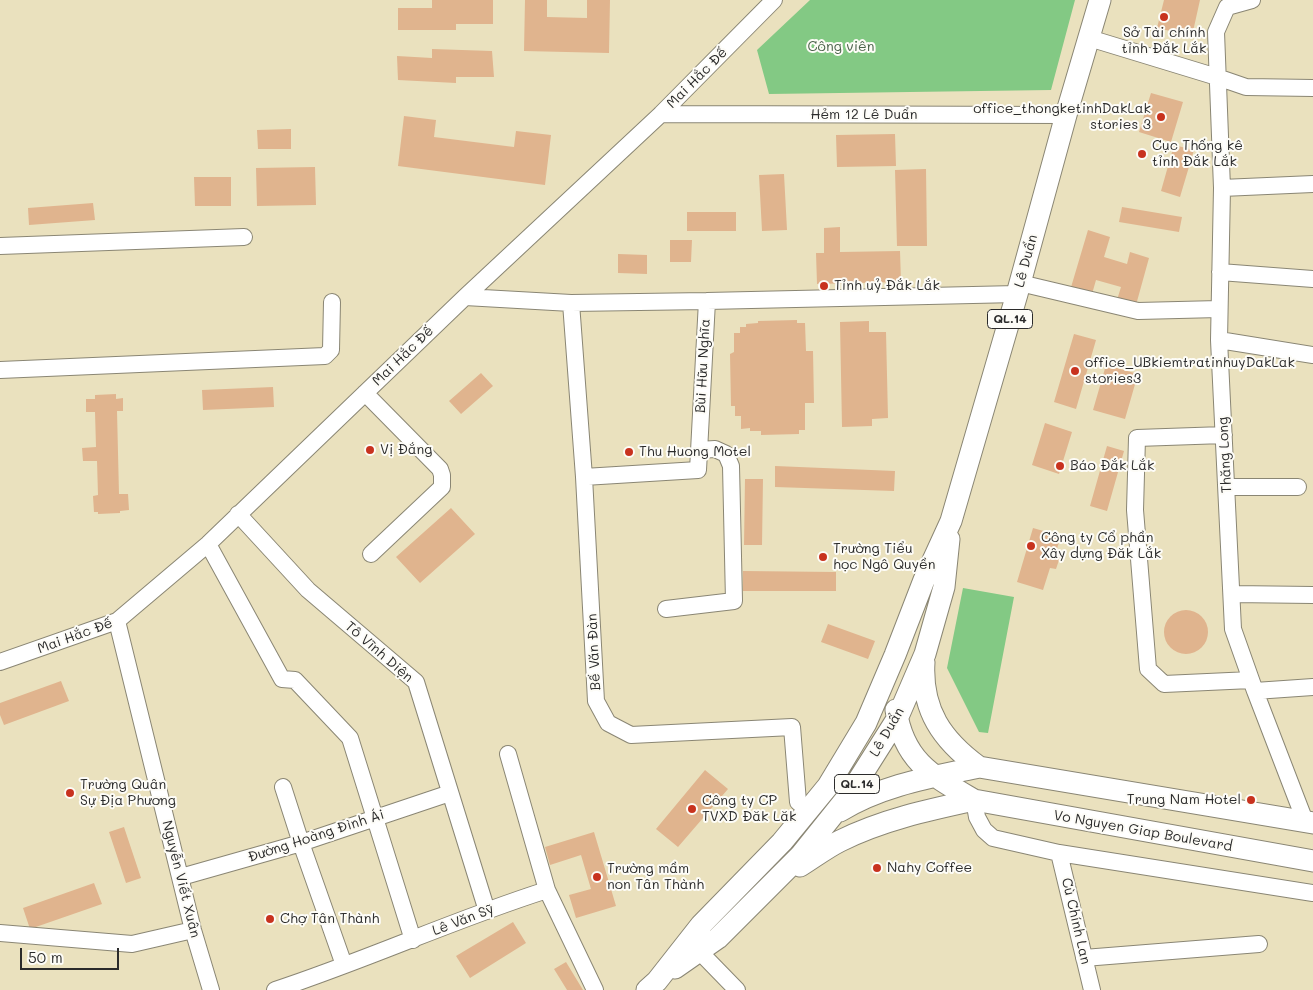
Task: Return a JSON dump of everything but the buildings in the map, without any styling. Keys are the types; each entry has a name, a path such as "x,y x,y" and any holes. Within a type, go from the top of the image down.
{"main road":[{"name":"Lê Duẩn","path":"652,985 701,925 782,842 828,786 866,723 924,580 951,521 1100,0"},
{"name":"Lê Duẩn","path":"652,985 718,938 800,856 849,795 897,719 925,654 944,586 951,521"},
{"path":"925,654 923,676 925,695 933,715 945,737 960,753 979,767"},
{"path":"895,655 893,685 897,719 904,740 916,760 934,777 974,800"},
{"path":"974,800 979,767"},
{"path":"782,842 855,802 879,792 979,767 1309,822"},
{"path":"774,883 839,842 872,827 925,811 974,800"},
{"name":"Vo Nguyen Giap Boulevard","path":"974,800 1313,862"}],"street":[{"name":"Mai Hắc Đế","path":"0,662 117,622 208,544 465,297 661,114 774,0"},
{"name":"Thăng Long","path":"1252,0 1227,7 1216,32 1222,188 1219,340 1233,629 1253,685 1309,822"},
{"path":"1089,38 1217,76 1246,88 1313,88"},
{"name":"Hẻm 12 Lê Duẩn","path":"661,114 1066,115"},
{"path":"1222,188 1313,184"},
{"path":"0,246 244,237"},
{"path":"1220,272 1313,279"},
{"path":"707,300 1019,288 1138,311 1219,310"},
{"name":"Bùi Hữu Nghĩa","path":"465,297 571,303 707,300 698,470 584,477"},
{"path":"0,370 325,356 331,350 332,302"},
{"name":"Bế Văn Đàn","path":"571,303 584,477 596,701 608,723 631,734 792,727 798,802 808,810"},
{"path":"1219,340 1313,355"},
{"path":"365,393 440,469 443,480 442,486 371,554"},
{"path":"1224,435 1137,438 1135,510 1148,669 1164,684 1313,687"},
{"path":"666,610 734,601 731,466 726,454 715,449 699,450"},
{"path":"1227,486 1298,487"},
{"name":"Tô Vĩnh Diện","path":"238,514 308,590 416,682 487,910"},
{"path":"208,544 282,679 295,680 350,738 413,940"},
{"path":"1232,594 1313,595"},
{"name":"Nguyễn Viết Xuân","path":"117,622 193,930 211,990"},
{"path":"508,754 547,890 595,990"},
{"path":"283,787 300,843 344,965"},
{"name":"Đường Hoàng Đình Ái","path":"181,877 300,843 450,793"},
{"path":"974,800 977,817 984,830 992,838 1059,853 1313,893"},
{"name":"Cù Chính Lan","path":"1059,853 1092,990"},
{"name":"Lê Văn Sỹ","path":"276,990 318,983 344,965 487,910 547,890"},
{"path":"0,933 132,944 193,930"},
{"path":"1084,958 1259,944"},
{"path":"700,951 737,990"}],"green space":[{"name":"Công viên","path":"810,0 1075,0 1051,90 769,94 757,50"},
{"path":"963,588 1014,597 988,733 979,732 947,668"}],"place":[{"name":"Sở Tài chính tỉnh Đắk Lắk","path":"1164,17"},
{"name":"office_thongketinhDakLak stories 3","path":"1161,117"},
{"name":"Cục Thống kê tỉnh Đắk Lắk","path":"1142,154"},
{"name":"Tỉnh uỷ Đắk Lắk","path":"824,286"},
{"name":"office_UBkiemtratinhuyDakLak stories3","path":"1075,371"},
{"name":"Vị Đắng","path":"370,450"},
{"name":"Thu Huong Motel","path":"629,452"},
{"name":"Báo Đắk Lắk","path":"1060,466"},
{"name":"Công ty Cổ phần Xây dựng Đăk Lắk","path":"1031,546"},
{"name":"Trường Tiểu học Ngô Quyền","path":"823,557"},
{"name":"Trường Quân Sự Địa Phương","path":"70,793"},
{"name":"Trung Nam Hotel","path":"1251,800"},
{"name":"Công ty CP TVXD Đăk Lăk","path":"692,809"},
{"name":"Nahy Coffee","path":"877,868"},
{"name":"Trường mầm non Tân Thành","path":"597,877"},
{"name":"Chợ Tân Thành","path":"270,919"}]}
